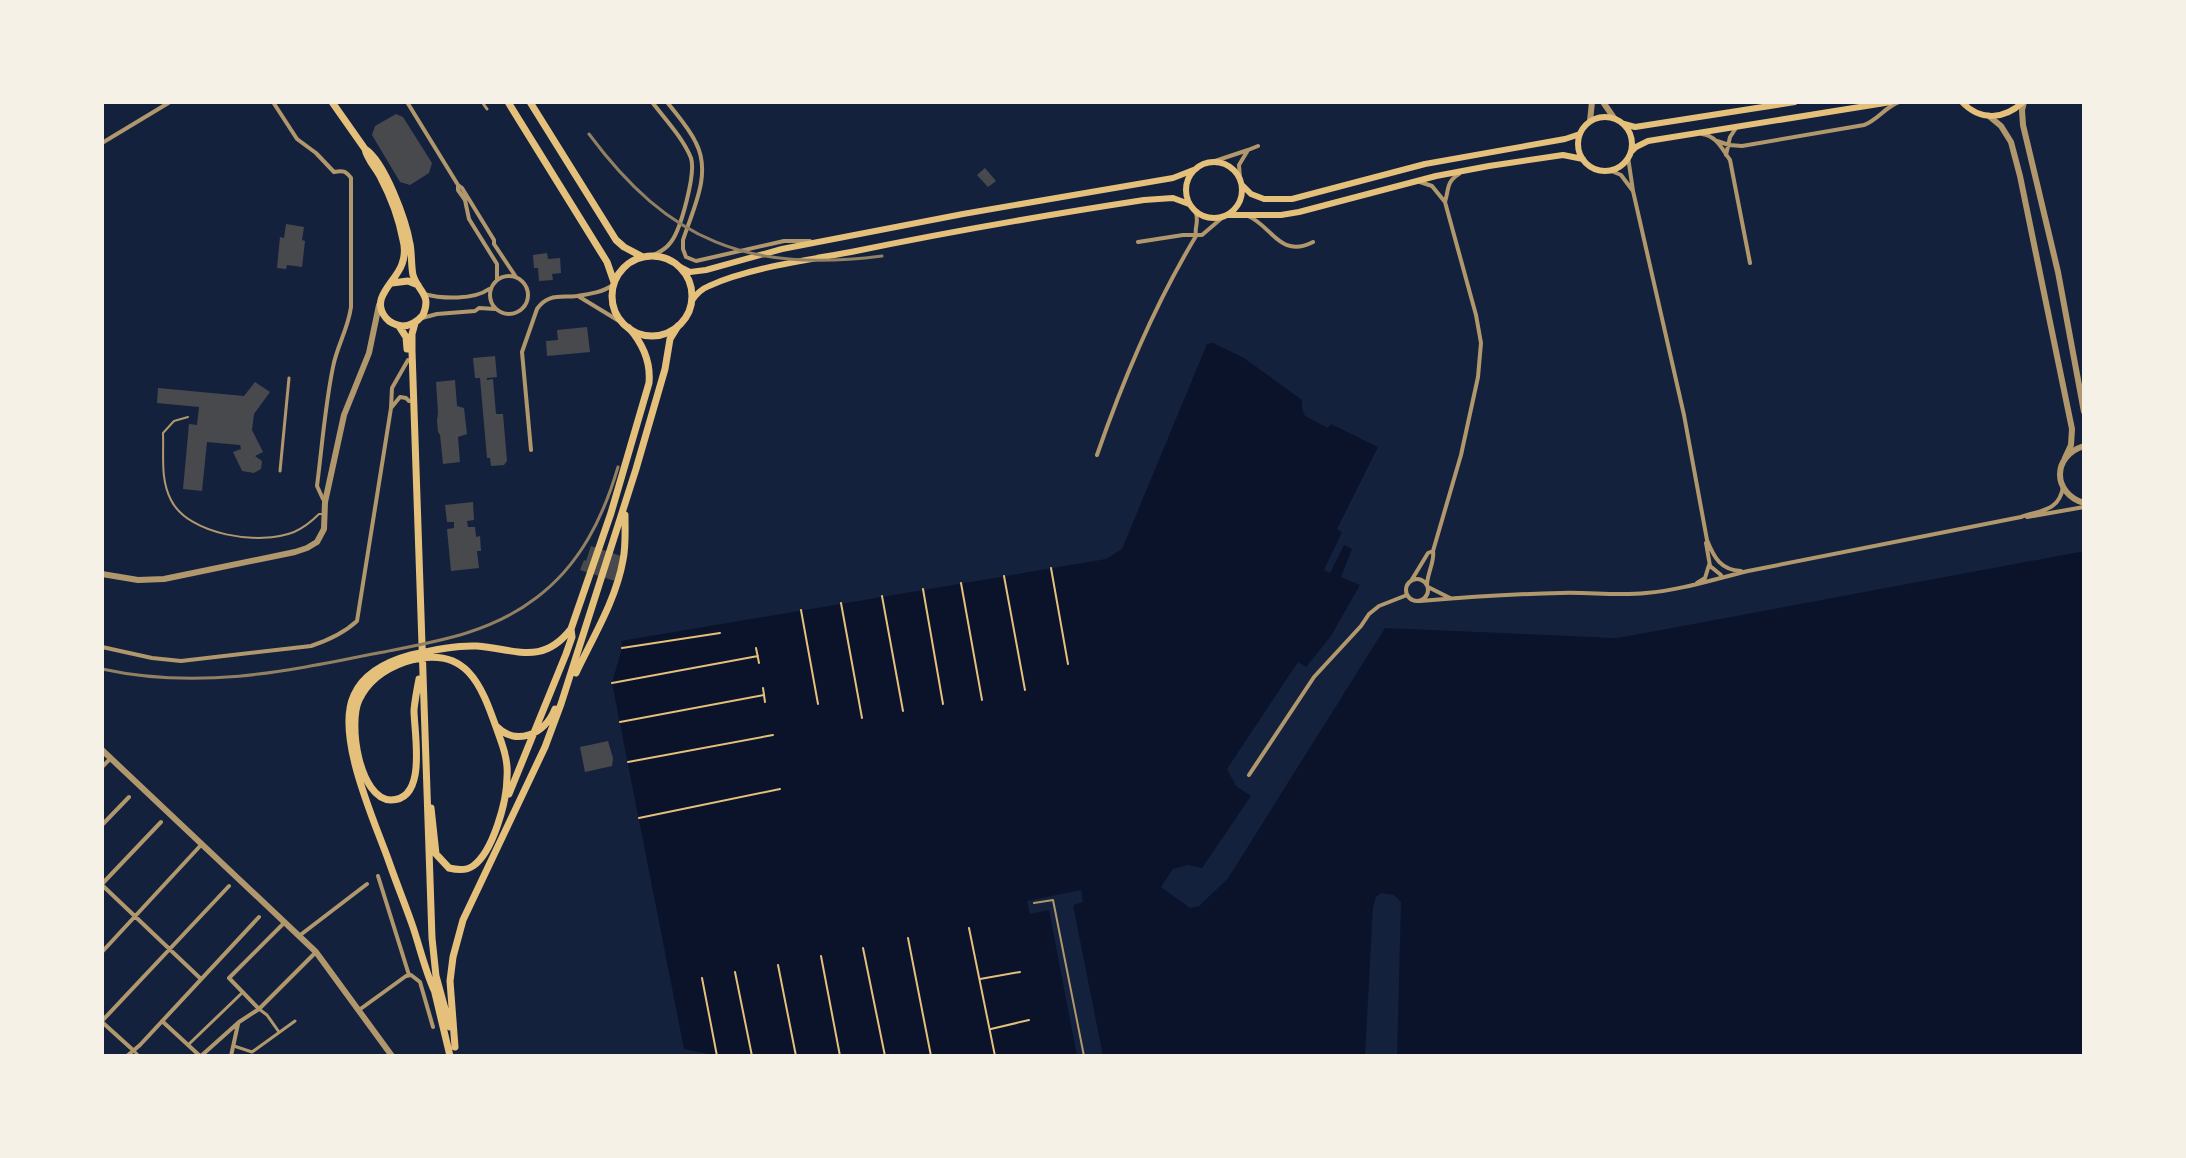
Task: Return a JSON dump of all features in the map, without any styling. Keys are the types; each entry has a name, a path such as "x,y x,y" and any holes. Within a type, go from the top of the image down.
{"main road":[{"path":"332,102 385,177 401,211 413,275 424,294 425,310 417,321 411,344 418,609"},
{"path":"450,1056 434,990 357,773 350,732 350,708 361,684 379,668 402,657 465,646 539,652 558,643 571,629 611,513 649,383 645,352 613,306 614,284 607,262 508,102"},
{"path":"530,102 610,232 624,247 666,259 690,272 782,249 1173,178 1212,162 1228,166 1251,194 1264,199 1292,199 1425,164 1580,134"},
{"path":"1795,102 1635,127 1614,118 1602,117 1590,121 1580,134 1579,147 1583,159 1591,167 1609,170 1620,166 1648,141 1891,102"},
{"path":"1962,103 1976,113 1989,116 2010,112 2023,102"},
{"path":"1624,124 1631,134 1630,155"},
{"path":"365,149 392,203 404,243 398,274 387,287 381,302 384,315 406,337 432,938 436,976 458,1056"},
{"path":"1196,169 1187,184 1189,204 1195,211 1211,218 1281,215 1463,171 1551,156 1570,155 1583,159"},
{"path":"1225,216 1240,202 1241,182"},
{"path":"691,302 698,292 707,287 735,277 804,261 1144,200 1173,198 1189,204"},
{"path":"614,284 621,270 647,256"},
{"path":"455,1047 450,981 463,920 545,747 561,704 625,504 665,369 670,339 687,315 691,302 691,286 680,267"},
{"path":"387,287 402,280 418,285"},
{"path":"395,324 417,321"},
{"path":"626,326 651,336 678,326"},
{"path":"561,704 608,605 624,559 625,504"},
{"path":"601,581 608,605"},
{"path":"426,790 436,854 449,868 467,870 474,866 489,844 572,637 571,629"},
{"path":"493,720 499,729 509,735 533,735 552,715 577,654"},
{"path":"421,679 414,709 417,765 413,785 401,798 388,800 371,789 363,771 355,732 357,704 365,691 387,670 415,659 446,658 460,664 474,677 503,748 508,774 501,813"},
{"path":"421,679 428,935 434,990"}],"street":[{"path":"102,143 170,102"},
{"path":"273,102 297,139 334,172 342,170 351,178 351,307 333,366 324,424 317,486 325,502"},
{"path":"407,102 494,244 517,277 525,283 529,292 525,307 512,314 502,313 490,298 491,288"},
{"path":"482,102 487,109"},
{"path":"647,256 665,249 673,240 693,172 690,156 652,102"},
{"path":"667,102 692,135 703,164 683,240 686,257 696,261 784,241 823,242"},
{"path":"1590,121 1592,102"},
{"path":"1603,102 1614,118"},
{"path":"1699,134 1729,145 1750,145 1864,125 1899,102"},
{"path":"2023,102 2023,125 2058,272 2084,412"},
{"path":"1989,116 2001,126 2011,142 2029,213 2072,429 2071,445 2060,475 2070,497 2084,505"},
{"path":"1726,155 1730,137 1737,127"},
{"path":"1717,141 1732,168 1750,263"},
{"path":"1212,162 1258,146"},
{"path":"1241,182 1239,165 1248,150"},
{"path":"1630,155 1633,191 1684,415 1707,540 1720,564 1735,571 1748,571"},
{"path":"1609,170 1621,175 1633,191"},
{"path":"1420,601 1426,596 1428,571 1461,455 1481,353 1476,315 1445,202 1450,180 1463,171"},
{"path":"1416,181 1432,186 1445,202"},
{"path":"458,185 469,219 497,264 497,280"},
{"path":"1097,455 1111,415 1169,282 1196,236 1198,222 1195,211"},
{"path":"1246,215 1263,224 1272,237 1290,246 1306,246 1313,242"},
{"path":"1138,242 1202,235 1225,216"},
{"path":"424,294 444,298 484,293 497,280 507,276 517,277"},
{"path":"531,450 522,352 533,318 541,303 559,295 578,296 605,290 614,284"},
{"path":"578,296 626,326"},
{"path":"102,574 138,580 164,579 295,552 317,542 324,529 325,502 344,415 369,353 381,302"},
{"path":"417,321 429,316 479,308 496,309"},
{"path":"375,329 395,324"},
{"path":"102,647 181,661 311,646 326,641 357,621 392,388 408,360"},
{"path":"280,471 289,378"},
{"path":"391,408 400,397 409,401"},
{"path":"2065,458 2084,446"},
{"path":"1433,551 1428,553 1406,588 1407,595 1413,600 1562,593 1645,593 1701,585 1724,576 2021,517 2054,505 2061,497 2063,487"},
{"path":"2021,517 2035,517 2084,505"},
{"path":"1707,540 1705,545 1709,563 1713,570 1724,576"},
{"path":"1681,588 1705,578 1709,563"},
{"path":"1410,581 1418,579 1450,598"},
{"path":"1249,775 1314,677 1369,614 1379,606 1407,595"},
{"path":"102,750 316,952 392,1056"},
{"path":"102,767 111,758"},
{"path":"102,825 129,797"},
{"path":"161,822 102,885 201,979"},
{"path":"102,952 201,845"},
{"path":"378,876 409,975"},
{"path":"299,936 367,884"},
{"path":"139,1056 102,1021 229,886"},
{"path":"127,1056 259,917"},
{"path":"279,1032 267,1015 229,978 286,922"},
{"path":"162,1021 200,1056 259,1009 316,952"},
{"path":"358,1010 409,975 415,976 420,982 433,1027"},
{"path":"188,1045 243,992"},
{"path":"234,1046 252,1052 295,1021"},
{"path":"231,1056 239,1022"}],"lane":[{"path":"188,417 174,421 163,433 168,496 184,517 199,526 224,533 260,537 293,532 325,513"},
{"path":"1034,903 1053,900 1084,1056"}],"path":[{"path":"1051,568 1068,664"},
{"path":"1004,576 1025,690"},
{"path":"961,583 982,700"},
{"path":"923,589 943,704"},
{"path":"882,596 903,711"},
{"path":"841,603 862,718"},
{"path":"801,610 818,704"},
{"path":"622,648 720,633"},
{"path":"756,648 759,663"},
{"path":"612,683 758,656"},
{"path":"763,688 765,702"},
{"path":"620,722 764,695"},
{"path":"628,762 773,735"},
{"path":"639,818 780,789"},
{"path":"969,928 995,1056"},
{"path":"908,938 931,1056"},
{"path":"863,948 885,1056"},
{"path":"821,956 840,1056"},
{"path":"778,965 796,1056"},
{"path":"735,972 752,1056"},
{"path":"979,979 1020,972"},
{"path":"702,978 717,1056"},
{"path":"989,1029 1029,1020"}],"water":[{"path":"1213,343 1244,358 1302,400 1305,416 1328,428 1331,424 1378,447 1337,529 1342,532 1324,570 1330,573 1344,545 1352,549 1341,577 1360,585 1331,636 1306,667 1298,662 1227,769 1236,786 1251,796 1202,868 1188,865 1173,869 1161,887 1190,908 1199,906 1228,878 1385,627 1617,638 2084,551 2084,1056 1397,1056 1401,902 1394,895 1381,893 1373,907 1365,1056 1103,1056 1073,905 1083,902 1081,890 1027,901 1030,914 1049,910 1077,1056 718,1056 684,1049 612,683 622,648 621,641 1106,559 1122,549 1207,344"}],"pier":[{"path":"2084,547 2084,551 1617,638 1385,628 1228,878 1199,906 1190,908 1191,903 1197,902 1225,876 1384,624 1617,634"}],"building":[{"path":"396,114 403,117 432,163 429,173 410,185 400,182 372,135 375,126"},
{"path":"985,168 996,181 988,187 977,175"},
{"path":"286,224 304,227 302,267 287,265 286,269 277,268 280,237 284,238"},
{"path":"547,253 548,259 560,258 561,273 552,274 553,280 539,281 533,255"},
{"path":"587,327 590,352 547,356 546,341 558,340 557,330"},
{"path":"495,356 497,377 487,380 493,379 496,414 503,414 507,461 504,465 491,466 490,458 487,458 480,378 475,378 473,358"},
{"path":"455,380 457,406 464,408 467,434 458,437 460,462 443,464 436,382"},
{"path":"255,382 270,392 254,414 252,430 263,452 255,456 262,461 261,469 254,473 242,471 233,452 241,449 240,445 207,442 202,491 183,489 189,424 197,425 199,407 157,403 158,388 244,396"},
{"path":"473,502 474,520 467,521 468,527 475,527 476,537 480,536 481,551 477,551 479,568 451,571 447,529 454,528 454,522 447,522 445,505"},
{"path":"591,546 621,556 615,581 580,570"},
{"path":"608,741 612,766 585,772 580,747"}],"railway":[{"path":"589,134 619,171 650,201 682,225 716,242 752,253 791,259 835,260 882,256"},
{"path":"102,669 172,678 241,676 420,645 480,628 536,598 565,571 597,522 618,467"}]}
